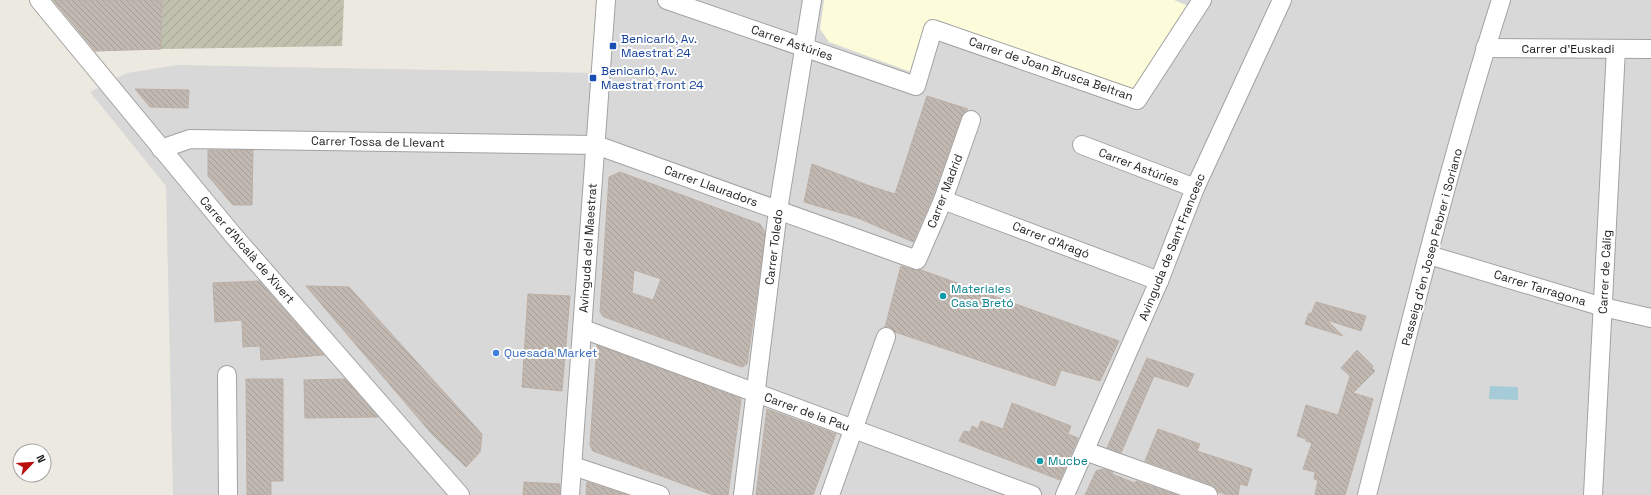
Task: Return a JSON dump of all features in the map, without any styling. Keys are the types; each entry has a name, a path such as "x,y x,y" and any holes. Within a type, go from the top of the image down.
{"street":[{"name":"Carrer d'Alcalà de Xivert","path":"39,0 232,235 460,495"},
{"name":"Avinguda del Maestrat","path":"570,495 606,0"},
{"name":"Carrer Astúries","path":"667,0 700,6 805,48 916,86"},
{"name":"Carrer Toledo","path":"743,495 778,210 812,0"},
{"name":"Carrer de Joan Brusca Beltran","path":"916,86 933,29 1137,100 1202,0"},
{"name":"Avinguda de Sant Francesc","path":"1065,495 1159,281 1195,188 1282,0"},
{"name":"Passeig d'en Josep Febrer i Soriano","path":"1367,495 1429,254 1485,48 1501,0"},
{"name":"Carrer d'Euskadi","path":"1485,48 1651,49"},
{"name":"Carrer de Càlig","path":"1593,495 1616,49"},
{"name":"Carrer Madrid","path":"917,260 943,200 971,120"},
{"name":"Carrer Tossa de Llevant","path":"161,149 190,139 596,145"},
{"name":"Carrer Llauradors","path":"596,145 917,260"},
{"name":"Carrer Astúries","path":"1082,145 1195,188"},
{"name":"Carrer d'Aragó","path":"943,200 1159,281"},
{"name":"Carrer Tarragona","path":"1429,254 1603,307 1651,318"},
{"name":"Carrer de la Pau","path":"583,329 1032,495"},
{"path":"830,495 886,337"},
{"path":"227,375 228,495"},
{"path":"1085,451 1208,495"},
{"path":"573,466 660,495"}],"shaded area":[{"path":"162,0 344,0 342,46 161,49"},
{"path":"605,0 1651,0 1651,495 173,495 166,186 90,92 127,73 177,65 597,73"},
{"path":"824,0 1174,0 1186,5 1189,11 1134,89 929,19 911,72 829,42 820,29"}],"water":[{"path":"1490,386 1518,387 1518,400 1489,399"}],"building":[{"path":"53,0 162,0 161,49 95,51"},
{"path":"135,89 189,90 188,108 150,107"},
{"path":"927,96 968,109 961,117 933,196 913,242 858,218 804,202 812,164 895,194"},
{"path":"208,150 253,150 252,205 233,205 208,176"},
{"path":"620,172 760,224 765,232 747,364 742,367 604,317 600,312 609,177","holes":["634,270 661,279 653,300 632,293"]},
{"name":"Materiales Casa Bretó","path":"901,266 914,270 921,270 1119,341 1100,381 1061,370 1055,386 895,332 890,327 885,327"},
{"path":"259,281 324,355 261,360 260,346 243,347 242,320 215,322 213,283"},
{"path":"306,286 349,287 482,434 480,452 466,467 431,433"},
{"path":"528,294 570,296 562,391 522,387"},
{"path":"1316,302 1366,316 1361,331 1327,320 1343,336 1305,324 1309,313 1311,314"},
{"path":"597,345 740,398 741,400 728,495 713,495 593,451 590,445"},
{"path":"1357,350 1373,366 1372,368 1375,371 1353,393 1373,399 1365,427 1345,495 1315,495 1318,480 1314,479 1315,472 1303,469 1312,443 1297,436 1306,405 1338,415 1350,376 1341,368"},
{"path":"1147,358 1194,374 1188,387 1154,376 1121,453 1107,448"},
{"path":"246,379 283,379 283,481 271,481 271,495 247,495"},
{"path":"345,379 378,417 305,418 304,380"},
{"name":"Mucbe","path":"1012,403 1071,426 1068,434 1078,438 1060,480 959,441 964,431 970,432 972,426 978,429 981,421 1003,429"},
{"path":"767,409 836,434 813,495 756,495"},
{"path":"1158,429 1200,444 1197,451 1252,469 1247,486 1240,484 1238,495 1228,495 1218,492 1212,485 1145,461"},
{"path":"1103,469 1113,472 1112,474 1132,482 1135,483 1136,481 1177,495 1085,495 1096,471"},
{"path":"524,482 560,484 560,495 523,495"},
{"path":"587,482 627,495 586,495"}],"place":[{"name":"Benicarló, Av. Maestrat 24","path":"613,46"},
{"name":"Benicarló, Av. Maestrat front 24","path":"593,78"},
{"name":"Materiales Casa Bretó","path":"943,296"},
{"name":"Quesada Market","path":"496,353"},
{"name":"Mucbe","path":"1040,461"}]}
